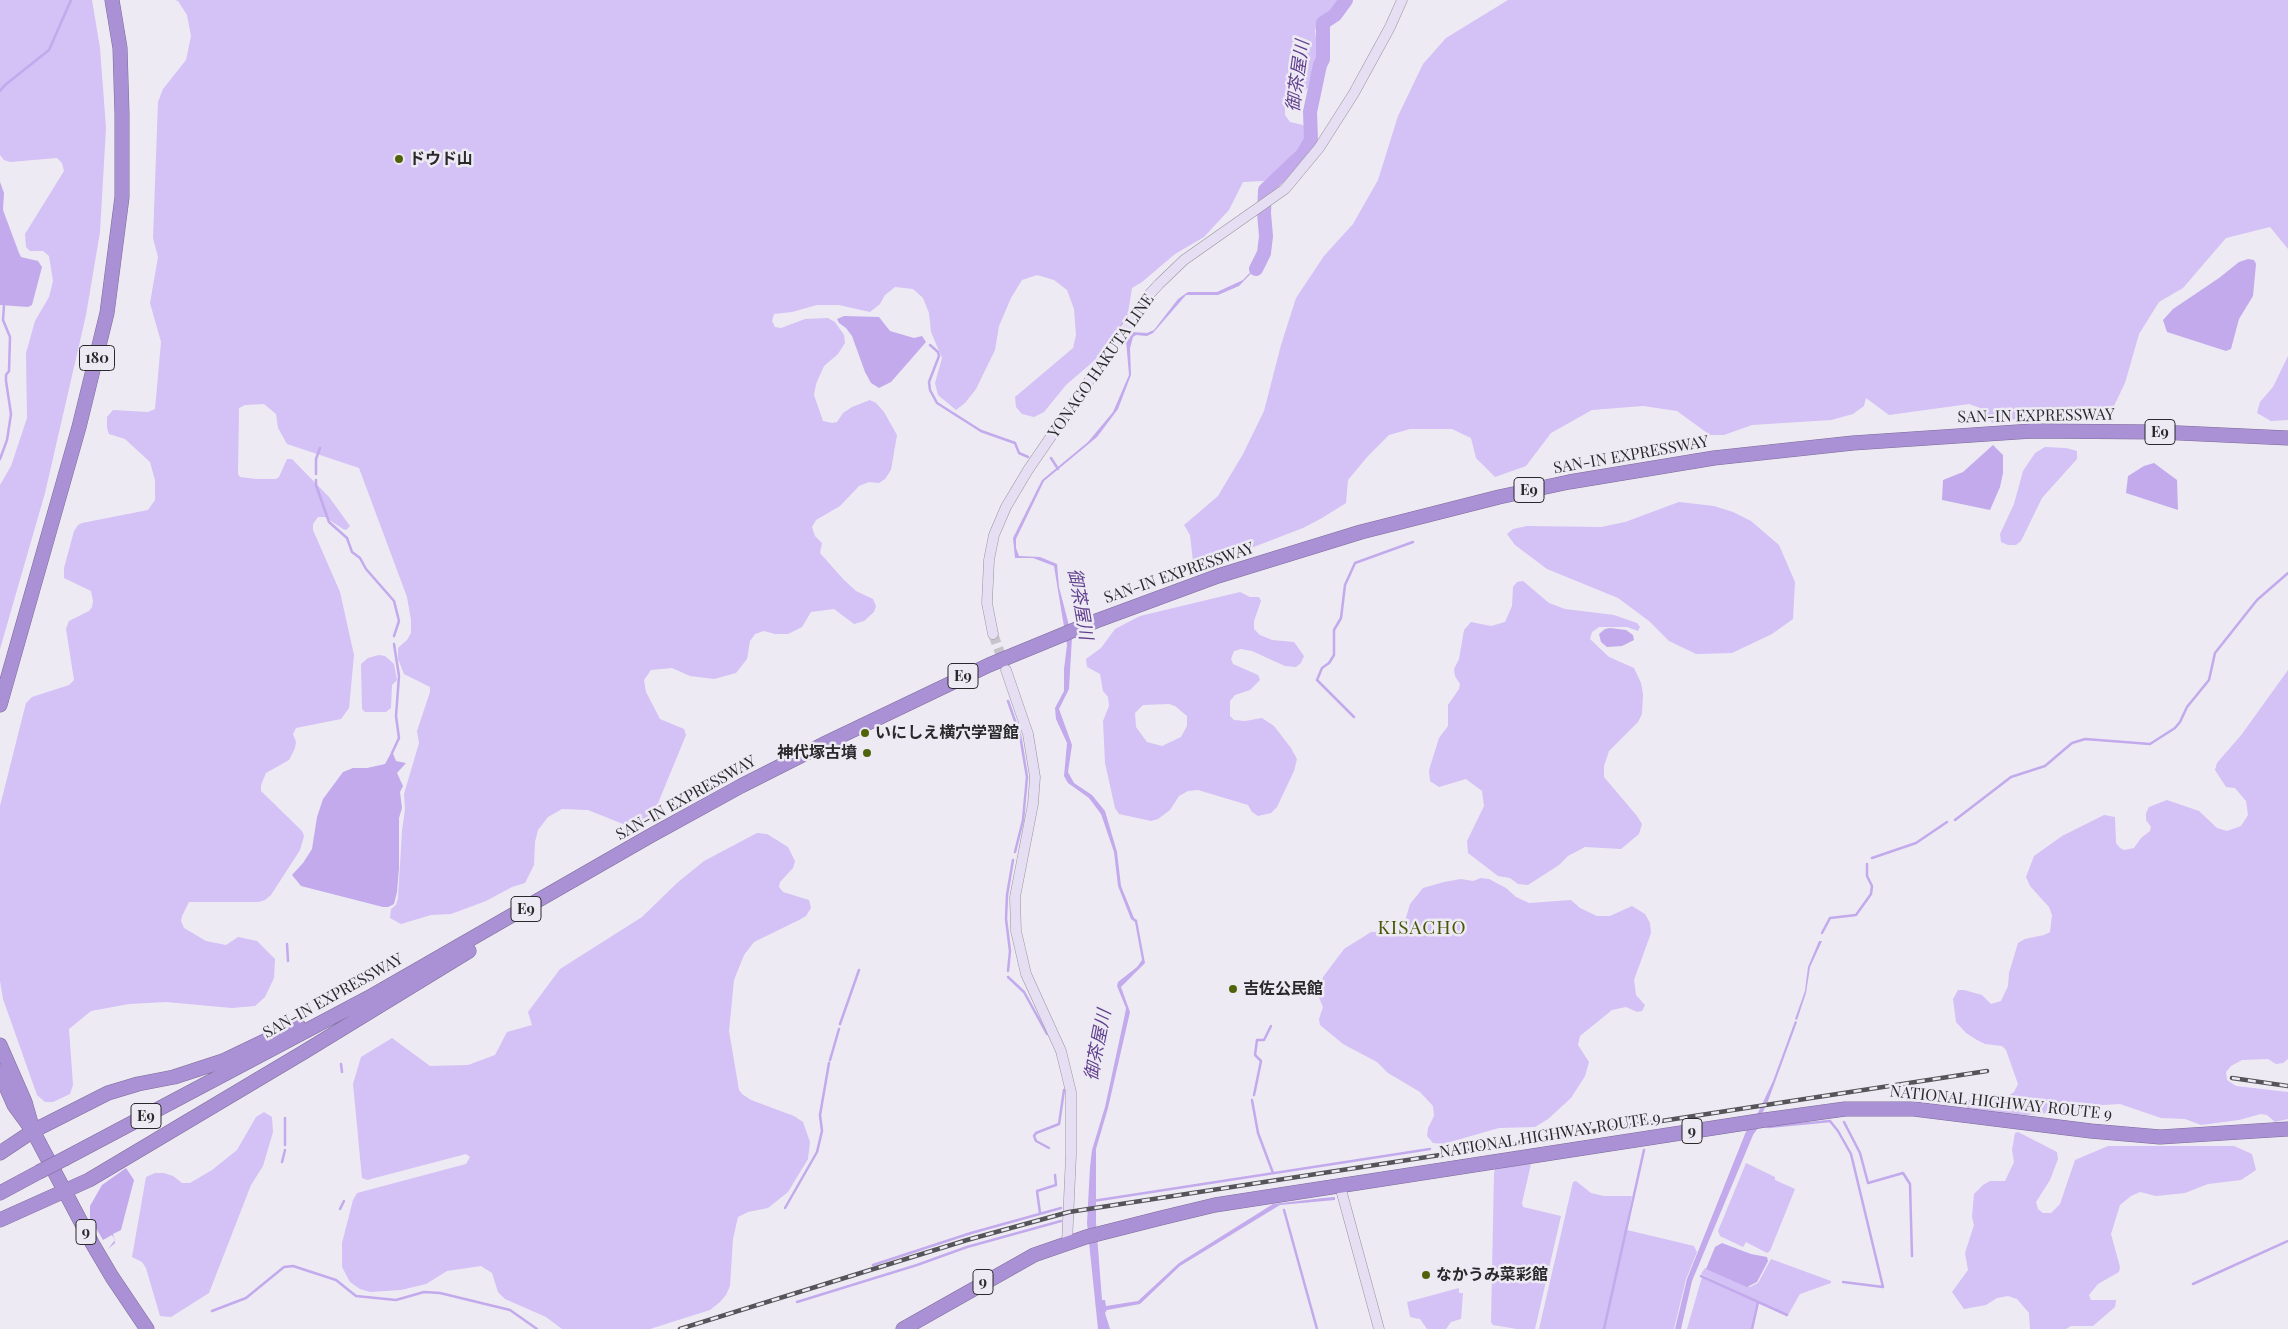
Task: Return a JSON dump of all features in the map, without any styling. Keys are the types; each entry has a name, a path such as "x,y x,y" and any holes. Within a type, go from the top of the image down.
{"highway":[{"name":"180","path":"0,705 79,427 107,313 122,197 120,48 112,0"},
{"name":"SAN-IN EXPRESSWAY","path":"0,1193 303,1033 493,928 700,809 885,713 989,664 1096,621 1218,576 1361,532 1498,497 1659,466 1786,449 1978,433 2032,431 2158,432 2288,438"},
{"path":"0,1220 65,1192 153,1141 414,985 558,890"},
{"path":"0,1153 33,1131 108,1093 138,1084 174,1077 224,1061 298,1026 465,939 493,928"},
{"path":"0,1045 25,1102 33,1131"},
{"path":"0,1074 14,1105 33,1131"},
{"name":"NATIONAL HIGHWAY ROUTE 9","path":"903,1329 1016,1264 1067,1243 1215,1205 1483,1162 1845,1109 1914,1109 2091,1131 2160,1137 2288,1129"},
{"name":"9","path":"33,1131 112,1277 147,1329"}],"main road":[{"name":"YONAGO HAKUTA LINE","path":"993,634 987,596 989,560 994,535 1006,507 1028,470 1146,298 1184,260 1285,189 1319,148 1358,85 1402,0"},
{"path":"1006,670 1028,734 1035,777 1032,812 1015,898 1016,931 1026,974 1061,1051 1071,1092 1072,1134 1067,1243"},
{"path":"1340,1186 1379,1329"}],"shaded area":[{"path":"0,0 92,0 100,48 106,128 100,232 86,315 45,493 0,649 0,485 11,466 27,418 26,353 35,321 49,297 53,281 49,256 43,251 30,251 26,247 25,234 64,171 62,163 57,158 10,162 4,160 0,155"},
{"path":"175,0 1342,0 1337,9 1321,19 1315,30 1318,54 1315,72 1308,88 1285,101 1285,115 1290,122 1303,125 1308,134 1306,145 1281,169 1264,181 1243,182 1229,210 1204,237 1175,254 1132,288 1127,319 1095,360 1066,385 1044,412 1034,417 1022,414 1016,407 1015,397 1073,348 1076,335 1074,309 1067,290 1054,280 1037,275 1022,280 1011,298 999,326 995,350 976,389 965,403 956,410 938,395 935,383 942,358 931,332 929,313 923,298 913,289 895,287 870,312 839,305 817,305 792,312 774,314 772,321 775,327 781,328 805,319 828,318 835,322 844,335 845,343 838,354 824,366 816,384 814,395 823,421 837,422 843,413 852,407 870,400 876,403 884,412 897,435 891,470 885,479 879,483 869,482 859,486 840,506 816,520 812,527 815,536 822,543 820,553 856,591 873,599 876,606 874,612 864,621 854,624 834,609 811,612 802,627 788,634 775,634 764,631 755,634 750,641 747,659 736,673 714,679 690,676 672,668 651,670 644,680 646,692 660,719 684,729 686,735 656,808 647,817 630,824 623,824 588,810 562,809 548,817 538,830 535,842 534,865 525,883 512,887 486,901 451,914 431,915 401,924 390,918 391,909 396,905 398,898 405,809 404,794 419,743 417,731 430,687 404,674 398,659 398,648 407,640 411,633 407,597 359,468 287,444 278,428 276,414 264,404 245,405 239,408 238,474 240,477 276,479 279,477 287,459 292,459 329,497 350,526 346,530 343,529 325,517 318,517 313,524 313,530 340,592 354,655 349,708 341,719 296,728 293,734 296,742 295,748 289,760 266,773 261,785 261,791 302,831 304,836 300,850 271,895 265,900 259,902 189,902 181,921 184,928 206,941 226,945 238,937 257,941 275,959 274,978 265,997 255,1006 232,1008 166,1002 129,1004 91,1011 69,1029 73,1085 70,1094 53,1102 45,1102 37,1095 3,999 0,981 0,806 26,703 32,697 69,685 74,680 66,629 69,621 89,611 93,601 91,591 64,578 64,568 74,531 82,523 148,510 155,500 155,480 150,462 125,439 109,434 107,417 113,410 148,412 155,409 161,342 150,303 158,257 153,238 158,102 163,89 186,60 191,36 187,15 178,1"},
{"path":"1508,0 2288,0 2288,249 2270,227 2226,238 2183,288 2159,302 2139,334 2125,383 2112,410 2088,415 2016,419 1992,423 1983,409 1969,404 1889,415 1866,398 1864,406 1853,414 1831,420 1752,425 1724,435 1710,435 1677,411 1643,406 1592,410 1551,433 1526,466 1495,477 1476,458 1471,438 1452,429 1410,429 1389,435 1368,456 1348,480 1346,503 1303,528 1194,570 1190,535 1184,525 1218,496 1243,454 1264,411 1281,345 1296,298 1324,256 1353,224 1378,180 1398,116 1423,64 1446,38"},
{"path":"0,182 4,193 3,210 19,253 21,257 38,261 42,267 32,305 28,307 0,305"},
{"path":"1262,252 1266,252 1260,264 1239,286 1218,295 1186,295 1153,333 1147,336 1136,335 1133,337 1130,348 1131,375 1118,409 1097,437 1044,481 1016,539 1016,548 1019,556 1040,557 1057,564 1059,587 1072,637 1069,689 1059,709 1072,745 1068,772 1074,783 1092,795 1105,811 1117,852 1121,886 1134,918 1137,920 1145,963 1121,987 1130,1012 1108,1108 1096,1149 1096,1222 1102,1300 1105,1300 1106,1306 1138,1301 1179,1263 1273,1204 1335,1197 1335,1200 1280,1205 1180,1266 1140,1304 1107,1310 1105,1313 1110,1329 1098,1329 1087,1223 1092,1150 1105,1107 1126,1008 1117,986 1118,982 1137,967 1142,960 1135,922 1131,919 1118,886 1114,852 1101,814 1089,798 1068,783 1064,776 1067,743 1056,719 1055,708 1064,691 1067,645 1054,566 1033,558 1015,558 1013,538 1042,480 1088,442 1113,412 1129,375 1126,340 1132,332 1147,333 1154,330 1178,299 1188,292 1217,292 1243,280 1257,265"},
{"path":"2248,259 2254,260 2256,264 2253,296 2239,319 2231,349 2226,351 2167,332 2163,320 2173,309 2239,262"},
{"path":"844,316 879,317 890,331 914,338 922,336 926,342 891,382 879,388 871,383 852,336 837,319"},
{"path":"2288,356 2288,420 2271,421 2257,413 2260,402 2273,387"},
{"path":"1993,445 2003,455 2003,473 2000,487 1990,510 1942,500 1943,480 1963,472"},
{"path":"2045,447 2066,448 2077,451 2077,459 2042,498 2021,541 2016,545 2008,545 2001,542 2000,534 2014,504 2023,471 2035,453"},
{"path":"2154,463 2177,480 2178,510 2126,493 2128,476 2144,466"},
{"path":"1679,502 1714,506 1733,512 1751,521 1779,545 1795,582 1793,619 1772,634 1732,653 1696,654 1669,641 1649,621 1618,598 1547,569 1515,545 1507,534 1513,529 1527,526 1601,527 1625,522"},
{"path":"1523,581 1549,603 1565,609 1614,615 1637,623 1640,627 1638,631 1627,627 1599,627 1592,632 1590,639 1609,657 1634,668 1641,683 1643,694 1642,714 1638,722 1609,751 1604,766 1604,777 1642,824 1639,834 1621,849 1585,847 1568,856 1559,865 1528,885 1518,884 1510,878 1498,876 1468,853 1467,841 1484,806 1482,791 1466,779 1439,787 1430,781 1429,770 1439,738 1448,726 1448,705 1459,689 1460,684 1455,676 1454,669 1459,659 1464,630 1471,622 1491,626 1505,622 1512,606 1513,587 1517,582"},
{"path":"1240,592 1250,597 1259,597 1261,601 1254,621 1254,629 1260,635 1272,640 1294,642 1304,656 1301,663 1296,667 1285,666 1252,651 1241,649 1234,651 1231,659 1233,664 1258,675 1260,680 1250,690 1235,695 1230,701 1230,716 1234,720 1245,721 1262,718 1274,726 1297,759 1294,771 1277,807 1271,813 1258,816 1252,812 1248,805 1198,790 1188,791 1179,796 1170,810 1158,819 1151,821 1119,814 1115,808 1105,763 1103,721 1109,706 1108,697 1103,691 1100,674 1087,667 1086,659 1101,648 1115,629 1140,616","holes":["1169,704 1175,706 1187,716 1187,726 1181,737 1162,746 1147,742 1136,727 1135,713 1143,705"]},
{"path":"1605,629 1626,630 1633,635 1634,640 1622,646 1607,647 1601,642 1599,634"},
{"path":"379,655 385,656 394,664 397,680 392,685 391,708 386,712 365,712 362,709 361,664 368,658"},
{"path":"2288,670 2288,1059 2283,1063 2276,1064 2268,1059 2242,1060 2231,1066 2226,1072 2227,1080 2236,1086 2288,1092 2288,1119 2275,1122 2267,1115 2261,1114 2239,1120 2201,1125 2185,1119 2161,1118 2120,1104 2103,1105 2072,1116 2050,1113 2025,1115 1967,1108 1965,1100 2008,1096 2014,1092 2018,1084 2006,1050 2002,1046 1985,1044 1977,1040 1966,1033 1956,1022 1953,999 1958,990 1964,990 1982,995 1991,1004 2001,1001 2008,986 2009,973 2018,943 2025,939 2050,932 2052,915 2049,907 2030,886 2026,877 2034,856 2062,836 2104,815 2115,817 2116,843 2120,848 2124,850 2134,848 2141,838 2150,831 2151,827 2146,820 2146,813 2149,807 2167,800 2199,811 2217,828 2227,831 2241,826 2248,815 2246,801 2235,788 2226,787 2215,770 2217,763 2242,734"},
{"path":"392,751 396,761 406,763 397,773 403,786 400,792 402,808 399,818 399,868 394,904 383,907 301,886 292,875 312,849 317,817 323,799 343,772 353,768 367,768 385,764"},
{"path":"757,833 767,834 788,847 795,861 793,868 780,882 779,887 783,892 809,900 811,908 806,916 801,919 754,942 744,955 734,980 729,1031 739,1090 751,1100 794,1116 803,1122 810,1142 808,1159 788,1192 768,1208 748,1212 738,1217 733,1239 730,1286 720,1302 710,1310 650,1329 562,1329 546,1317 505,1299 498,1292 492,1273 481,1266 447,1271 426,1284 401,1290 370,1292 360,1289 350,1282 342,1267 342,1243 353,1200 357,1193 466,1164 470,1157 466,1154 367,1180 362,1178 353,1084 361,1057 392,1038 430,1066 468,1065 495,1055 507,1032 532,1025 528,1012 560,969 642,917 677,883 704,861"},
{"path":"1481,878 1489,879 1506,888 1516,897 1529,903 1571,900 1580,908 1597,916 1610,916 1632,906 1645,914 1650,923 1651,933 1634,980 1636,995 1645,1005 1642,1011 1637,1012 1626,1007 1612,1010 1580,1036 1578,1045 1589,1062 1585,1076 1571,1098 1548,1119 1535,1127 1499,1128 1443,1144 1433,1143 1427,1136 1428,1128 1434,1116 1433,1106 1420,1092 1388,1073 1377,1062 1343,1044 1320,1025 1319,1019 1323,1007 1318,995 1323,977 1344,949 1371,932 1398,931 1403,928 1410,904 1423,888 1461,879 1473,881"},
{"path":"1819,941 1822,941 1810,967 1806,993 1797,1020 1795,1019 1805,991 1808,967"},
{"path":"1795,1021 1797,1022 1768,1101 1762,1114 1757,1115 1773,1081"},
{"path":"264,1112 272,1117 273,1132 263,1166 251,1185 209,1293 171,1317 160,1316 146,1268 142,1262 132,1257 146,1177 155,1173 164,1173 173,1176 182,1183 190,1183 212,1170 237,1150 256,1117"},
{"path":"1758,1128 1753,1135 1692,1281 1681,1329 1675,1329 1687,1279 1747,1129"},
{"path":"2018,1132 2057,1152 2058,1159 2050,1180 2036,1202 2038,1209 2043,1213 2051,1213 2060,1204 2075,1160 2108,1146 2234,1146 2252,1154 2256,1170 2241,1180 2208,1184 2185,1193 2156,1196 2140,1192 2131,1196 2120,1205 2111,1234 2120,1267 2119,1272 2098,1284 2089,1295 2091,1300 2116,1300 2115,1307 2093,1326 2071,1326 2066,1329 2030,1329 2029,1313 2017,1299 2008,1296 1997,1298 1986,1305 1964,1309 1952,1292 1968,1270 1965,1253 1974,1225 1972,1217 1974,1194 1990,1181 2005,1181 2014,1162 2012,1150 2015,1133"},
{"path":"1530,1163 1522,1203 1523,1207 1561,1216 1535,1329 1517,1329 1493,1325 1491,1322 1494,1173 1495,1169"},
{"path":"1746,1163 1795,1189 1770,1251 1767,1253 1746,1242 1743,1247 1720,1236 1718,1231"},
{"path":"126,1168 134,1180 121,1230 113,1234 114,1238 112,1235 103,1240 90,1218 90,1206 102,1185"},
{"path":"1576,1181 1591,1193 1604,1196 1632,1196 1627,1230 1694,1246 1697,1252 1686,1279 1674,1329 1539,1329 1573,1182"},
{"path":"1722,1243 1751,1254 1767,1257 1768,1261 1757,1282 1747,1287 1706,1269 1715,1247"},
{"path":"1771,1259 1831,1281 1831,1283 1800,1294 1788,1315 1701,1274 1705,1268 1750,1287 1758,1283"},
{"path":"1702,1277 1757,1302 1751,1329 1687,1329"},
{"path":"1459,1288 1459,1293 1463,1293 1461,1319 1451,1322 1446,1329 1427,1329 1420,1319 1410,1317 1407,1302"}],"waterway":[{"path":"0,91 49,50 71,0"},
{"name":"御茶屋川","path":"1256,269 1264,253 1266,236 1265,190 1303,154 1311,140 1310,112 1323,59 1323,23 1335,15 1346,0"},
{"path":"0,459 7,440 11,414 6,381 6,375 9,371 10,337 3,320 4,305"},
{"path":"930,345 938,352 939,356 929,382 930,390 937,403 981,431 1015,443 1019,453 1028,457"},
{"path":"316,474 316,459 320,448"},
{"path":"1051,458 1058,469"},
{"path":"316,480 329,522 347,538 352,552 360,558 366,569 394,601 399,621 394,636"},
{"path":"1354,717 1317,680 1322,668 1329,663 1334,655 1334,630 1341,618 1345,585 1355,563 1413,542"},
{"path":"1955,820 2011,777 2045,766 2072,743 2085,739 2150,744 2175,728 2187,707 2209,680 2215,653 2257,600 2288,573"},
{"path":"392,753 399,738 396,716 399,676 394,644"},
{"path":"1008,701 1020,735 1027,777 1023,820 1015,852"},
{"path":"1872,858 1916,843 1947,822"},
{"path":"1008,971 1010,951 1006,919 1007,895 1013,860"},
{"path":"1822,933 1830,918 1856,915 1871,894 1872,886 1867,876 1867,864"},
{"path":"287,944 288,961"},
{"path":"840,1024 859,970"},
{"path":"1008,977 1024,992 1047,1034"},
{"path":"1254,1095 1261,1061 1255,1055 1257,1040 1264,1040 1271,1026"},
{"path":"830,1060 839,1029"},
{"path":"785,1208 817,1152 822,1131 820,1115 829,1063"},
{"path":"341,1064 342,1072"},
{"path":"1049,1148 1036,1141 1034,1136 1036,1133 1059,1124 1064,1090"},
{"path":"1252,1100 1258,1133 1273,1173"},
{"path":"285,1118 285,1145"},
{"path":"1768,1127 1830,1121 1851,1154 1883,1287 1843,1282"},
{"path":"1844,1122 1860,1153 1868,1183 1903,1173 1910,1184 1912,1256"},
{"path":"1093,1201 1430,1149"},
{"path":"282,1162 285,1150"},
{"path":"1604,1329 1644,1150"},
{"path":"1040,1213 1037,1191 1056,1185 1055,1175"},
{"path":"340,1209 344,1201"},
{"path":"873,1265 971,1233 1061,1208"},
{"path":"1284,1210 1317,1329"},
{"path":"797,1302 917,1265 967,1247 1061,1221"},
{"path":"2193,1284 2288,1241"},
{"path":"212,1311 246,1298 284,1267 293,1266 336,1280 356,1296 396,1300 424,1292 440,1293 510,1310 537,1329"},
{"path":"1701,1276 1787,1315"},
{"path":"1752,1329 1758,1302"}],"tunnel":[{"path":"993,634 1004,664"}],"railway":[{"path":"680,1329 967,1240 1069,1212 1987,1071"},
{"path":"2232,1078 2288,1086"}],"place":[{"name":"ドウド山","path":"399,159"},
{"name":"いにしえ横穴学習館","path":"865,733"},
{"name":"神代塚古墳","path":"867,753"},
{"name":"吉佐公民館","path":"1233,989"},
{"name":"なかうみ菜彩館","path":"1426,1275"}],"district":[{"name":"KISACHO","path":"1422,928"}]}
